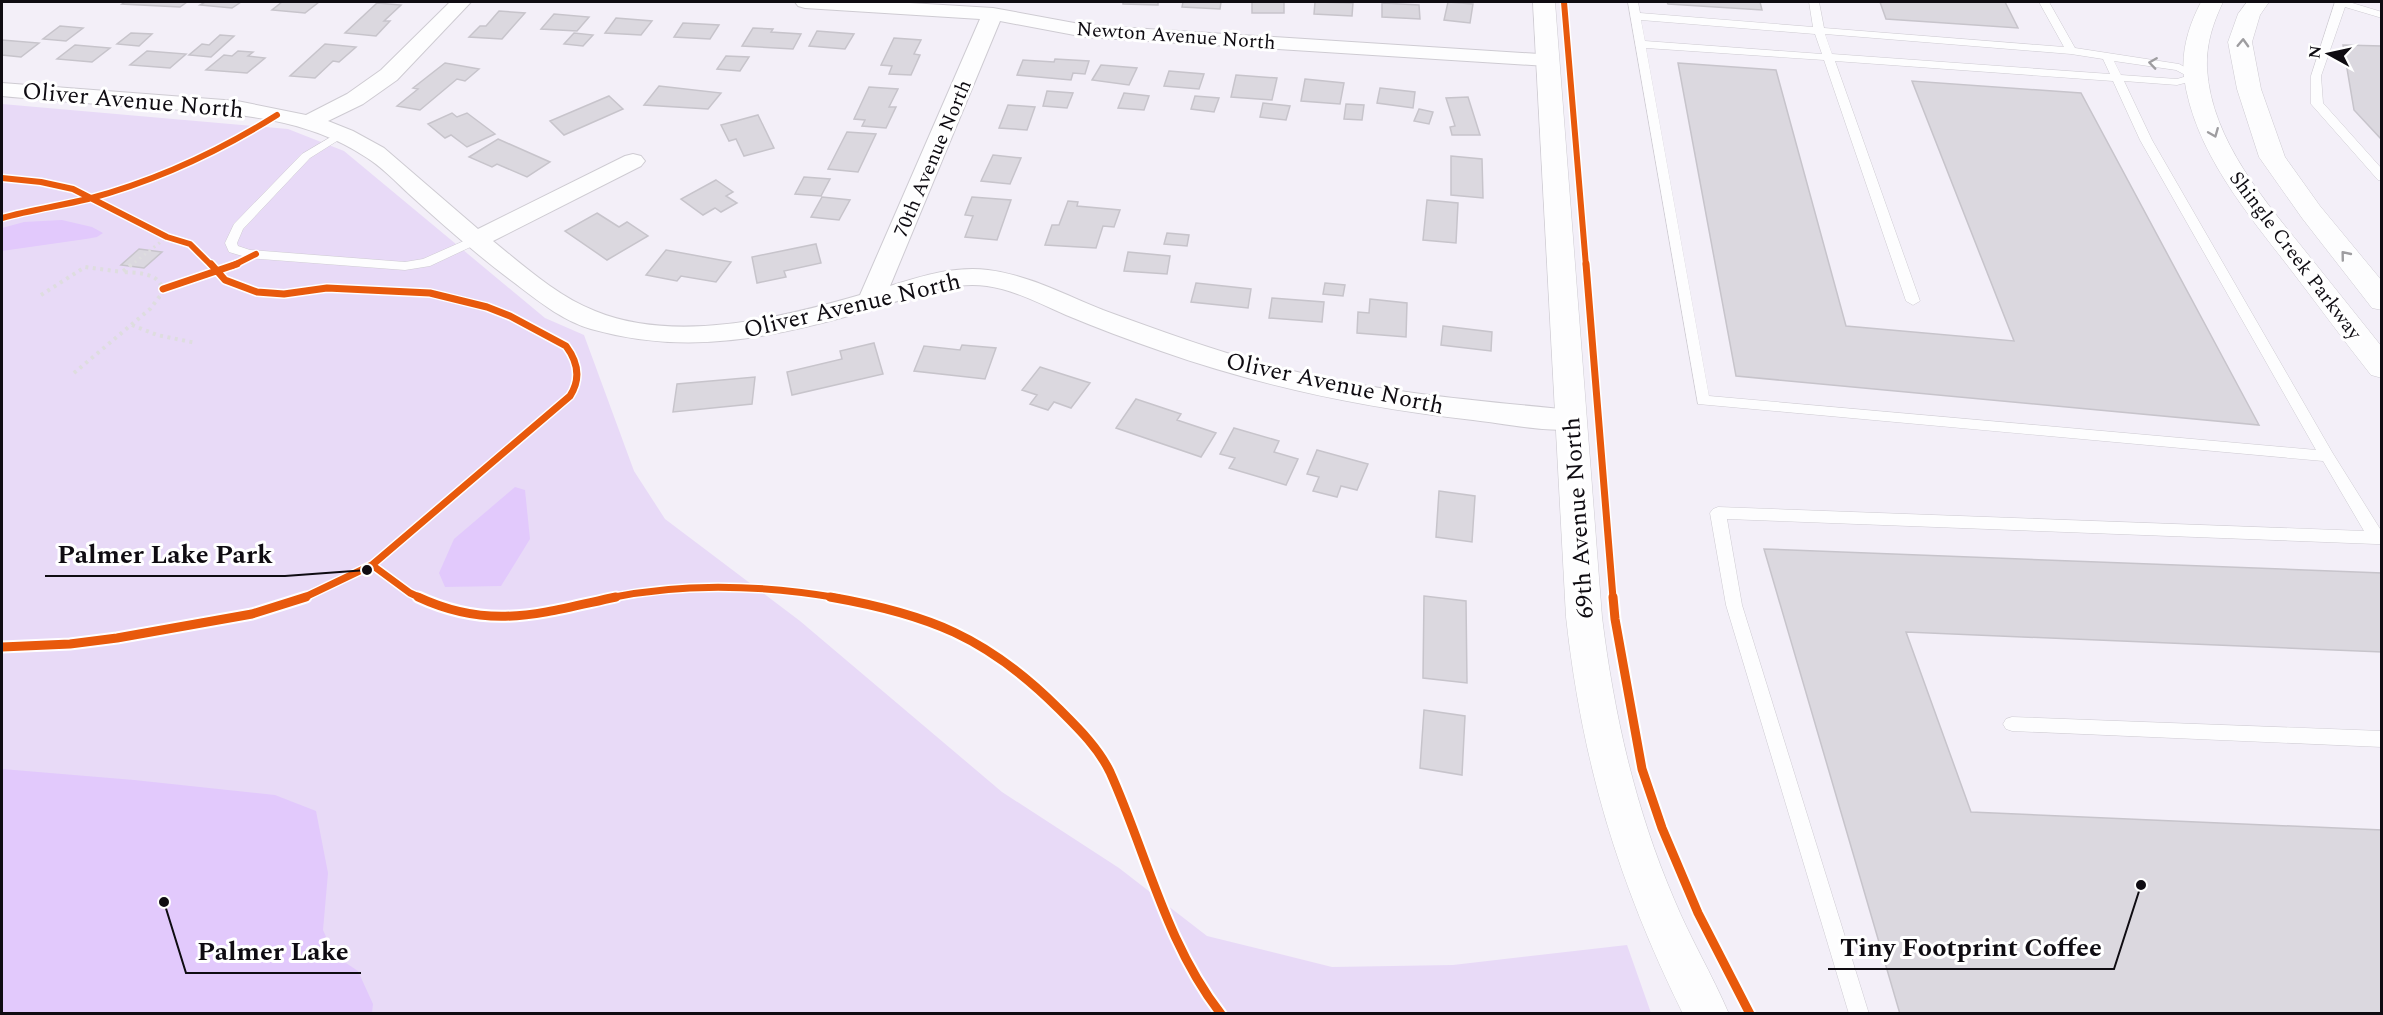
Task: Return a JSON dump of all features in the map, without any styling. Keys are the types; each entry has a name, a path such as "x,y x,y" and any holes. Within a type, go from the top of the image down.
{"street":[{"path":"311,121 355,99 389,75 461,2"},
{"name":"Newton Avenue North","path":"805,2 993,14 1085,31 1547,60"},
{"name":"69th Avenue North","path":"1544,2 1584,617 1598,716 1621,811 1643,876 1679,961 1707,1014"},
{"name":"Shingle Creek Parkway","path":"2212,2 2196,42 2311,212 2382,301"},
{"name":"Shingle Creek Parkway","path":"2258,2 2249,14 2240,42 2207,117 2223,157 2260,212 2382,368"},
{"name":"70th Avenue North","path":"871,301 993,14"},
{"name":"Oliver Avenue North","path":"2,90 241,107 311,121 373,151 475,240 543,292 592,320 656,334 693,337 770,328 939,281 967,276 992,277 1018,284 1163,343 1262,373 1367,395 1479,411 1572,420"},
{"path":"475,240 633,161"}],"lane":[{"path":"1633,2 1703,400 2327,456"},
{"path":"1814,2 1819,31 1913,302"},
{"path":"2044,2 2071,51"},
{"path":"2382,15 2341,2 2316,76 2317,104 2382,177"},
{"path":"1635,16 2071,51 2179,67 2223,83"},
{"path":"1640,44 1829,59 2223,83"},
{"path":"2107,57 2146,140 2327,456 2379,538"},
{"path":"341,134 306,156 238,227 231,243 233,249 249,254 405,266 426,263 475,240"},
{"path":"1859,1014 1734,605 1718,513 2379,538"},
{"path":"2012,724 2382,740"}],"path":[{"path":"122,272 166,237"},
{"path":"41,295 85,267 150,276 158,280 163,290"},
{"path":"74,373 85,360 132,325 158,300 163,290 174,286"},
{"path":"132,325 157,335 196,343"}],"shaded area":[{"path":"2,104 288,129 344,151 545,318 584,335 634,471 665,519 800,621 1002,792 1119,868 1207,936 1332,967 1453,965 1627,945 1651,1013 2,1013"},
{"path":"62,220 92,227 103,233 86,239 2,251 2,228 24,222"},
{"path":"515,487 525,490 530,539 501,586 445,587 439,573 454,539"},
{"path":"2,769 275,795 316,811 328,873 323,930 334,955 358,971 373,1004 372,1013 2,1013"}],"building":[{"path":"125,2 187,2 180,7 122,4"},
{"path":"205,2 241,2 232,8 200,5"},
{"path":"282,2 319,2 305,13 272,10"},
{"path":"1123,2 1158,2 1158,5 1123,4"},
{"path":"1183,2 1221,2 1220,9 1182,7"},
{"path":"1252,2 1284,2 1284,13 1252,13"},
{"path":"1315,2 1353,3 1352,16 1314,14"},
{"path":"1448,2 1473,4 1470,23 1444,20"},
{"path":"1667,2 1760,2 1762,10 1668,4"},
{"path":"1880,2 2005,2 2018,28 1886,19"},
{"path":"377,3 401,5 384,21 390,21 376,36 345,33"},
{"path":"1382,3 1419,5 1420,19 1382,17"},
{"path":"499,11 525,13 502,39 469,37 480,26 486,26"},
{"path":"554,14 589,17 577,31 541,29"},
{"path":"616,18 652,21 641,35 605,33"},
{"path":"683,23 719,25 710,39 674,37"},
{"path":"60,26 83,28 66,41 43,39"},
{"path":"753,28 801,34 793,49 742,46"},
{"path":"817,31 854,34 845,49 809,46"},
{"path":"131,33 152,34 139,46 117,44"},
{"path":"574,33 593,35 583,46 564,44"},
{"path":"220,35 234,36 211,57 189,55 202,44 209,45"},
{"path":"894,38 921,40 914,54 920,55 911,75 889,74 892,66 881,65"},
{"path":"2,40 39,43 21,57 2,55"},
{"path":"325,44 356,47 339,62 333,61 315,78 290,76"},
{"path":"75,45 110,48 92,62 57,59"},
{"path":"2343,45 2382,46 2382,140 2354,110"},
{"path":"147,51 186,54 170,68 130,65"},
{"path":"238,51 253,52 248,56 265,58 247,73 206,70 224,55 232,56"},
{"path":"726,56 749,57 740,71 717,69"},
{"path":"1055,59 1089,61 1085,74 1073,73 1071,80 1017,75 1023,60 1054,62"},
{"path":"445,63 479,69 465,81 457,79 420,110 397,106 418,89 413,88"},
{"path":"1678,63 1776,70 1846,326 2014,341 1912,81 2081,93 2259,425 1736,376"},
{"path":"1101,65 1137,68 1129,85 1092,80"},
{"path":"1169,71 1204,74 1199,89 1164,86"},
{"path":"1236,75 1277,78 1272,100 1231,97"},
{"path":"1305,79 1344,83 1340,104 1301,101"},
{"path":"659,86 721,93 708,109 644,105"},
{"path":"869,87 898,89 889,107 896,107 886,128 862,126 865,120 854,119"},
{"path":"1380,88 1415,92 1413,108 1377,103"},
{"path":"1047,91 1073,93 1067,108 1043,106"},
{"path":"1124,93 1149,96 1144,110 1118,108"},
{"path":"609,96 623,109 564,135 550,121"},
{"path":"1195,96 1219,98 1214,112 1191,109"},
{"path":"1468,97 1480,135 1452,135 1450,127 1455,126 1446,98"},
{"path":"1263,103 1290,106 1286,120 1260,117"},
{"path":"1346,104 1364,105 1362,120 1344,119"},
{"path":"1008,105 1035,107 1027,130 999,128"},
{"path":"1419,109 1433,112 1429,124 1414,121"},
{"path":"452,113 457,117 467,113 495,134 467,147 451,135 445,138 428,124"},
{"path":"758,115 774,148 744,156 736,139 729,141 721,125"},
{"path":"847,132 876,134 858,172 828,169"},
{"path":"498,139 550,162 527,177 497,164 492,167 469,157"},
{"path":"993,155 1021,158 1010,184 981,181"},
{"path":"1451,156 1482,159 1483,198 1451,195"},
{"path":"804,177 830,179 821,196 795,194"},
{"path":"716,180 733,192 726,196 737,203 721,212 715,208 703,215 681,199"},
{"path":"822,197 850,200 839,220 811,217"},
{"path":"972,197 1011,200 997,240 965,237 973,216 965,215"},
{"path":"1427,200 1458,203 1456,243 1423,240"},
{"path":"1068,201 1078,202 1077,206 1120,210 1114,227 1103,226 1096,248 1045,245 1052,225 1059,225"},
{"path":"597,213 619,227 627,222 648,236 607,260 565,231"},
{"path":"1167,233 1189,235 1187,246 1164,244"},
{"path":"816,244 821,263 784,271 786,277 757,283 752,257"},
{"path":"139,249 162,252 144,268 121,265"},
{"path":"666,250 731,262 716,282 681,276 677,281 646,275"},
{"path":"1128,252 1170,256 1167,274 1124,271"},
{"path":"1196,283 1251,289 1248,308 1191,302"},
{"path":"1325,283 1345,285 1343,296 1323,294"},
{"path":"1272,298 1324,302 1322,322 1269,318"},
{"path":"1370,299 1407,303 1406,337 1357,333 1358,312 1369,313"},
{"path":"1443,326 1492,332 1491,351 1441,345"},
{"path":"874,343 883,374 792,395 787,372 842,359 840,351"},
{"path":"962,345 996,348 985,379 914,371 924,346 960,350"},
{"path":"1040,367 1090,383 1071,408 1054,402 1048,410 1030,404 1037,395 1022,390"},
{"path":"755,377 752,404 673,412 677,384"},
{"path":"1136,399 1181,414 1177,420 1216,433 1201,457 1116,428"},
{"path":"1234,428 1279,441 1274,452 1298,459 1286,485 1229,468 1235,458 1220,454"},
{"path":"1317,450 1368,464 1357,490 1341,486 1337,497 1313,491 1319,477 1307,474"},
{"path":"1439,491 1475,496 1472,542 1436,537"},
{"path":"1764,549 2382,573 2382,652 1906,632 1971,812 2382,830 2382,1014 1900,1014"},
{"path":"1424,596 1466,601 1467,683 1423,678"},
{"path":"1424,710 1465,716 1462,775 1420,768"}],"cycle path":[{"path":"1564,2 1615,619 1642,769 1662,828 1698,913 1750,1014"},
{"path":"2,218 87,199 162,175 210,154 277,115"},
{"path":"2,178 41,182 73,189 167,237 190,244 225,280 257,292 284,294 327,288 430,293 487,307 510,316 566,346 572,354 578,375 577,385 570,396 372,565 410,593 445,610 478,617 512,617 660,590 734,588 775,590 861,602 938,624 969,638 1040,690 1098,751 1113,777 1175,940 1203,991 1221,1014"},
{"path":"163,289 244,262 256,254"},
{"path":"2,647 70,644 117,638 252,614 292,603 372,565"}],"place":[{"name":"Palmer Lake Park","path":"367,570"},
{"name":"Tiny Footprint Coffee","path":"2141,885"},
{"name":"Palmer Lake","path":"164,902"}]}
